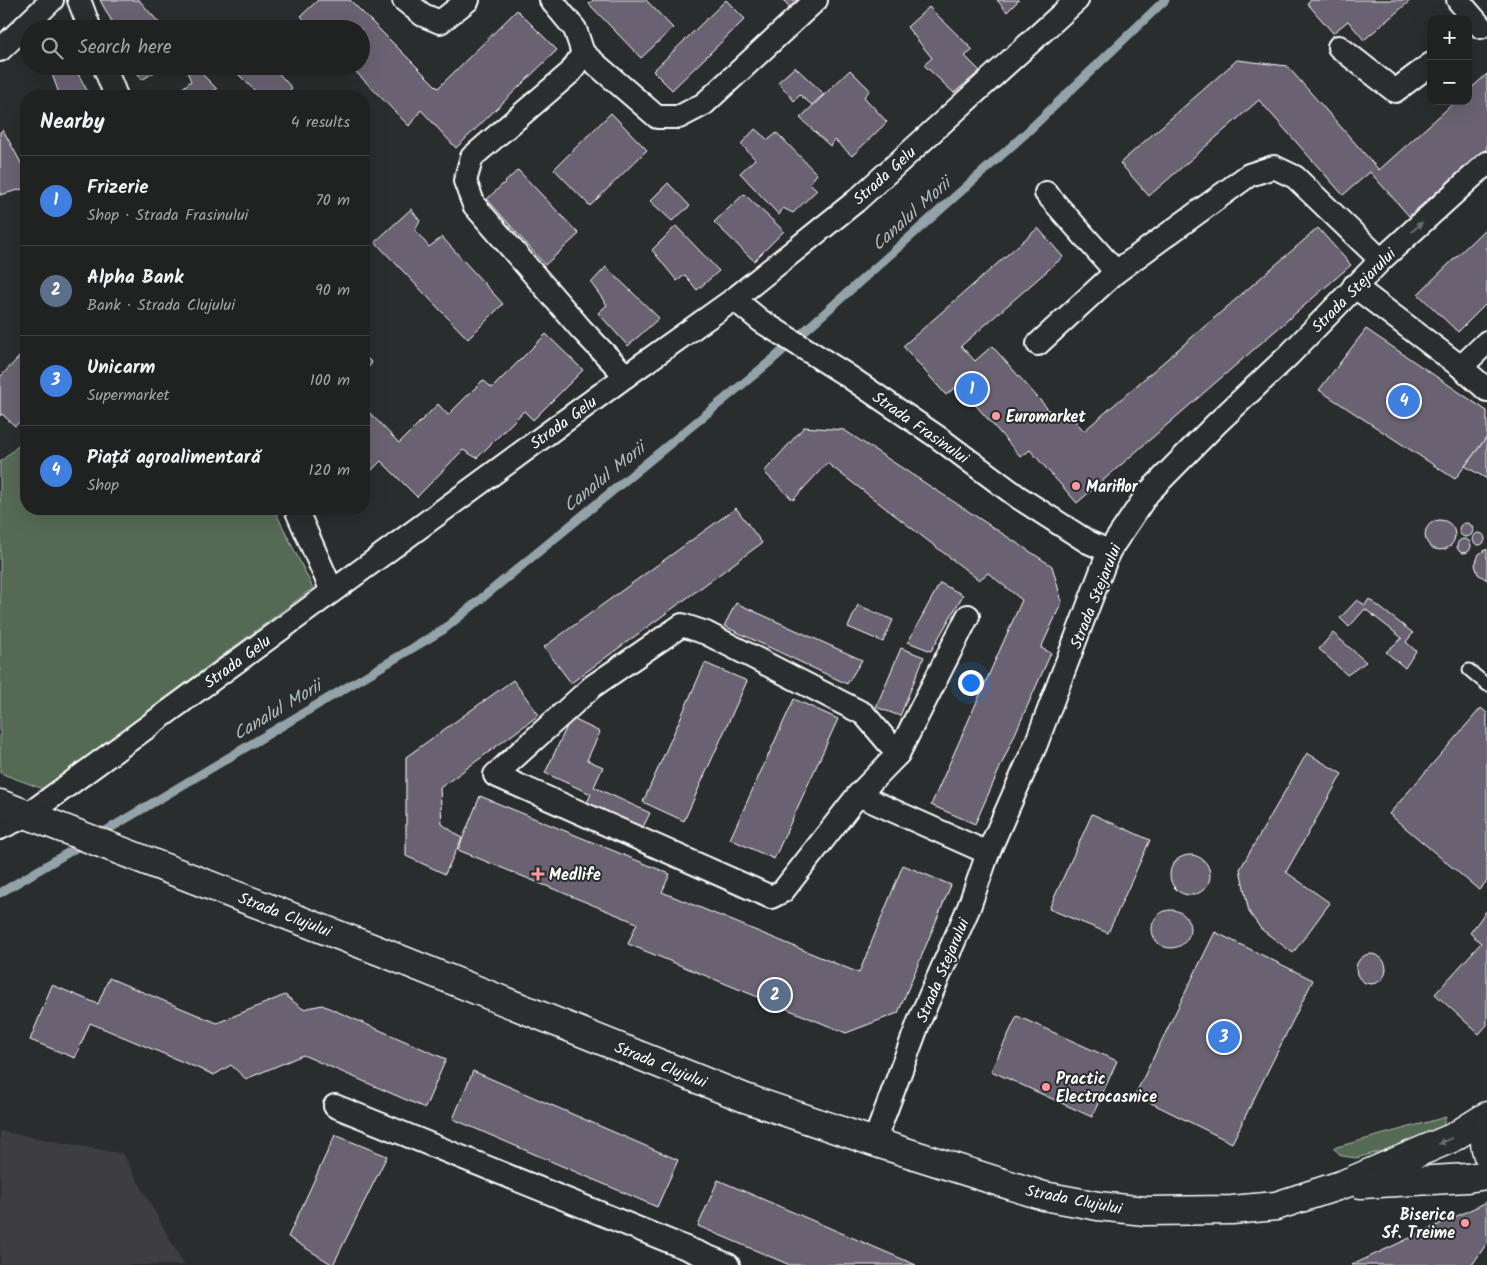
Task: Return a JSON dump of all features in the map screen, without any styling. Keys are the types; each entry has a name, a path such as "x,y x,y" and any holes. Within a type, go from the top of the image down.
{"main road":[{"name":"Strada Clujului","path":"0,804 26,816 198,880 382,952 745,1098 874,1142 1044,1196 1098,1206 1145,1211 1232,1210 1276,1206 1344,1184 1452,1138 1487,1116"},
{"path":"1487,1123 1485,1130 1487,1154"},
{"name":"Strada Clujului","path":"1344,1184 1467,1178 1487,1175"}],"street":[{"path":"31,20 52,0"},
{"path":"79,0 87,20"},
{"path":"404,0 423,15 440,22 468,0"},
{"path":"551,0 575,29 583,53 657,117 679,117 704,104 816,0"},
{"name":"Strada Gelu","path":"0,828 26,816 626,376 734,299 856,202 1077,0"},
{"path":"1458,0 1479,28"},
{"path":"0,50 20,31"},
{"path":"1339,47 1395,91 1427,67"},
{"path":"583,53 571,72 472,157 465,181 474,205 581,329 626,376"},
{"path":"108,75 114,90"},
{"name":"Strada Stejarului","path":"874,1142 920,1019 969,907 988,853 1036,744 1109,551 1148,493 1216,424 1289,355 1354,286 1487,163"},
{"path":"1038,344 1116,272 1249,175 1274,167 1295,177 1381,260"},
{"path":"1046,193 1116,272"},
{"path":"1354,286 1461,367 1487,390"},
{"name":"Strada Frasinului","path":"734,299 776,331 819,357 939,438 1018,497 1088,542 1109,551"},
{"path":"1461,367 1487,342"},
{"path":"299,515 332,591"},
{"path":"898,754 864,714 706,633 682,625 593,686 495,775 770,897 783,891 858,796 898,754 968,616"},
{"path":"858,796 988,853"},
{"path":"335,1106 728,1265"}],"lane":[{"path":"1469,670 1487,684"}],"shaded area":[{"path":"0,1131 123,1154 184,1265 0,1265"}],"green space":[{"path":"20,444 20,515 277,515 313,588 43,789 0,773 0,462"},
{"path":"1446,1117 1442,1129 1431,1138 1356,1158 1342,1156 1333,1148"}],"building":[{"path":"100,0 139,0 156,20 111,20"},
{"path":"318,0 350,0 370,20 305,20 301,16"},
{"path":"593,0 646,0 673,28 641,58 589,4"},
{"path":"726,0 745,19 672,90 653,71"},
{"path":"783,0 803,0 793,10"},
{"path":"997,0 1019,0 1007,12"},
{"path":"1311,0 1411,0 1364,40 1348,21 1333,33 1307,3"},
{"path":"929,7 973,50 965,56 980,71 954,93 924,65 932,58 907,27"},
{"path":"517,10 557,50 456,148 421,110 409,126 359,75 370,75 370,20 438,88"},
{"path":"1237,60 1287,66 1379,170 1452,105 1472,105 1472,87 1487,74 1487,148 1409,216 1370,172 1343,195 1259,100 1149,196 1120,163"},
{"path":"795,67 824,94 812,105 800,95 794,101 778,82"},
{"path":"850,70 870,90 864,97 887,122 852,156 835,140 830,146 800,118"},
{"path":"52,75 79,75 87,90 58,90"},
{"path":"139,75 150,75 142,80"},
{"path":"188,75 203,75 217,89 180,90 191,81"},
{"path":"239,75 280,75 292,88 290,90 254,90"},
{"path":"611,113 647,150 590,206 554,169"},
{"path":"755,129 768,140 777,133 817,174 810,183 817,190 793,213 783,208 779,215 740,173 755,159 741,144"},
{"path":"3,130 20,161 20,190 0,195 0,132"},
{"path":"518,170 579,234 545,265 487,199"},
{"path":"668,183 690,206 672,221 650,201"},
{"path":"744,194 784,231 754,261 714,222"},
{"path":"411,209 420,221 415,230 429,247 442,237 503,304 468,339 375,242"},
{"path":"676,226 719,271 697,290 685,275 677,281 652,250"},
{"path":"1487,227 1487,303 1458,332 1418,294"},
{"path":"1038,228 1063,257 961,346 975,361 992,346 1055,417 1064,408 1084,431 1318,228 1351,265 1077,503 1030,450 1021,457 958,385 946,395 903,346"},
{"path":"606,267 659,318 628,346 598,313 607,305 591,283"},
{"path":"1366,329 1487,411 1487,437 1455,479 1319,390"},
{"path":"546,334 583,370 533,420 524,411 477,458 463,450 417,497 381,461 370,472 370,413 399,443 438,404 448,415 483,380 492,388"},
{"path":"20,356 20,421 15,426 2,414 0,416 0,377"},
{"path":"804,427 844,430 1052,566 1062,602 1041,648 1051,653 975,824 931,805 1022,600 988,573 979,580 827,463 793,500 764,472"},
{"path":"1487,437 1487,479 1465,466"},
{"path":"736,508 762,543 571,683 544,647"},
{"path":"1440,520 1451,524 1455,535 1451,546 1440,550 1429,546 1425,535 1429,524"},
{"path":"1466,523 1471,525 1473,530 1471,535 1466,537 1461,535 1459,530 1461,525"},
{"path":"1477,533 1481,533 1485,539 1481,545 1477,545 1473,541 1473,537"},
{"path":"1464,539 1469,541 1471,546 1469,551 1464,553 1459,551 1457,546 1459,541"},
{"path":"1487,549 1487,580 1478,574 1475,565 1479,554"},
{"path":"940,583 963,595 931,651 908,642"},
{"path":"1369,599 1413,633 1406,642 1416,651 1405,668 1386,652 1402,638 1365,609 1349,627 1340,618 1357,600 1365,605"},
{"path":"736,603 862,660 847,684 724,626"},
{"path":"858,605 893,620 883,642 848,627"},
{"path":"1333,633 1366,662 1347,675 1319,649"},
{"path":"901,648 924,657 900,716 876,707"},
{"path":"705,663 747,681 684,821 643,802"},
{"path":"513,680 539,715 440,788 442,824 462,838 445,874 406,856 406,757"},
{"path":"794,699 838,719 774,859 730,839"},
{"path":"1481,708 1487,713 1487,881 1479,890 1389,814"},
{"path":"571,718 600,732 587,760 603,767 594,787 650,813 640,833 585,807 591,794 545,773"},
{"path":"1307,753 1342,774 1286,872 1330,903 1293,953 1261,929 1249,912 1240,869"},
{"path":"480,796 670,874 662,892 859,973 903,865 951,885 898,1013 846,1033 628,944 637,923 458,850"},
{"path":"1092,814 1150,840 1108,933 1049,909"},
{"path":"1194,855 1201,858 1207,864 1210,875 1209,883 1201,892 1194,895 1186,895 1179,892 1171,883 1170,871 1173,864 1182,856"},
{"path":"1171,910 1178,911 1184,916 1189,922 1189,936 1184,942 1178,947 1171,948 1164,947 1158,942 1153,936 1152,929 1153,922 1158,916 1164,911"},
{"path":"1487,910 1487,1025 1479,1034 1435,994 1481,943 1470,933"},
{"path":"1215,932 1313,980 1232,1143 1135,1095"},
{"path":"1371,954 1377,955 1385,963 1385,975 1377,983 1371,984 1365,983 1357,975 1356,969 1357,963 1365,955"},
{"path":"109,978 217,1023 285,995 303,1009 322,1005 446,1059 425,1108 303,1055 246,1079 231,1065 214,1075 90,1023 75,1058 30,1040 52,985 98,1004"},
{"path":"1017,1016 1117,1061 1092,1117 991,1071"},
{"path":"473,1071 678,1160 657,1207 453,1119"},
{"path":"335,1135 387,1156 333,1265 288,1237"},
{"path":"718,1180 916,1265 790,1265 698,1226"},
{"name":"Biserica Sf. Treime","path":"1487,1202 1487,1243 1472,1265 1352,1265"}],"waterway":[{"name":"Canalul Morii","path":"97,836 443,630 772,360 1024,135 1165,0"},
{"name":"Canalul Morii","path":"0,893 86,842"}],"place":[{"name":"Frizerie","path":"972,389"},
{"name":"Piață agroalimentară","path":"1404,401"},
{"name":"Euromarket","path":"996,416"},
{"name":"Mariflor","path":"1076,486"},
{"name":"Medlife","path":"538,874"},
{"name":"Alpha Bank","path":"775,995"},
{"name":"Unicarm","path":"1224,1037"},
{"name":"Practic Electrocasnice","path":"1046,1087"},
{"name":"Biserica Sf. Treime","path":"1465,1223"}]}
